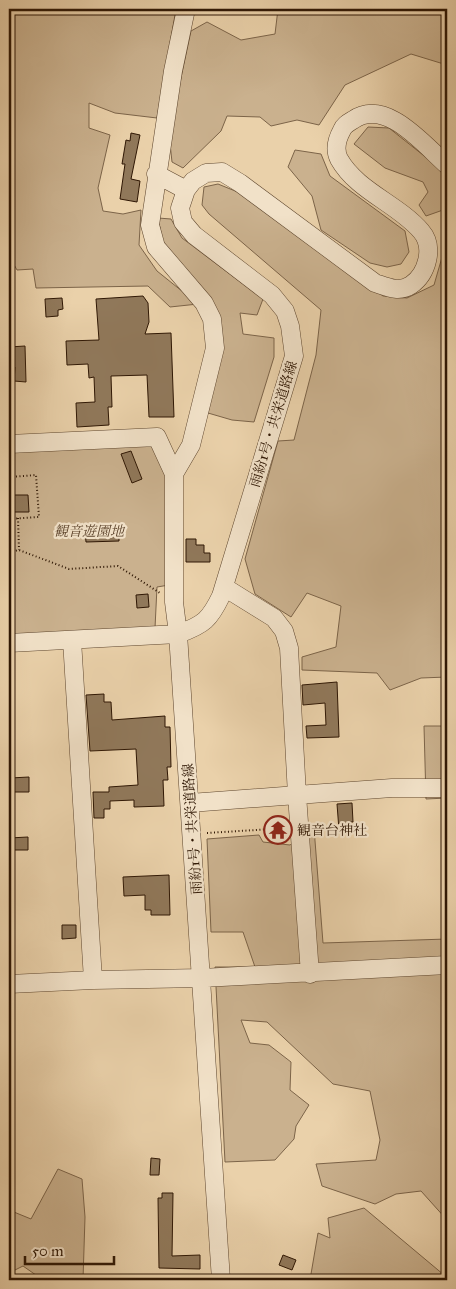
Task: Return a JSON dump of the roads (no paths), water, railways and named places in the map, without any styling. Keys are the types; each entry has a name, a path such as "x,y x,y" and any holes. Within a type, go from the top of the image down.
{"street":[{"path":"174,474 191,445 215,348 212,319 204,303 156,248 150,225 156,174 173,71 186,9"},
{"path":"156,174 186,190 193,181 206,174 222,172 240,182 375,283 394,290 410,286 421,276 428,261 428,248 422,232 352,176 338,157 336,141 344,126 362,114 377,113 400,124 447,165"},
{"name":"雨紛1号・共栄道路線","path":"186,190 180,208 183,222 194,236 272,296 285,311 290,326 294,356 224,587 212,616 197,628 178,634 221,1280"},
{"path":"9,444 157,437 174,474 174,593 178,634 9,643"},
{"path":"224,587 274,618 284,631 289,648 310,974"},
{"path":"72,640 93,980"},
{"path":"190,803 392,788 447,788"},
{"path":"9,984 310,974 447,965"}],"place":[{"name":"観音台神社","path":"278,830"}],"park label":[{"name":"観音遊園地","path":"89,531"}]}
